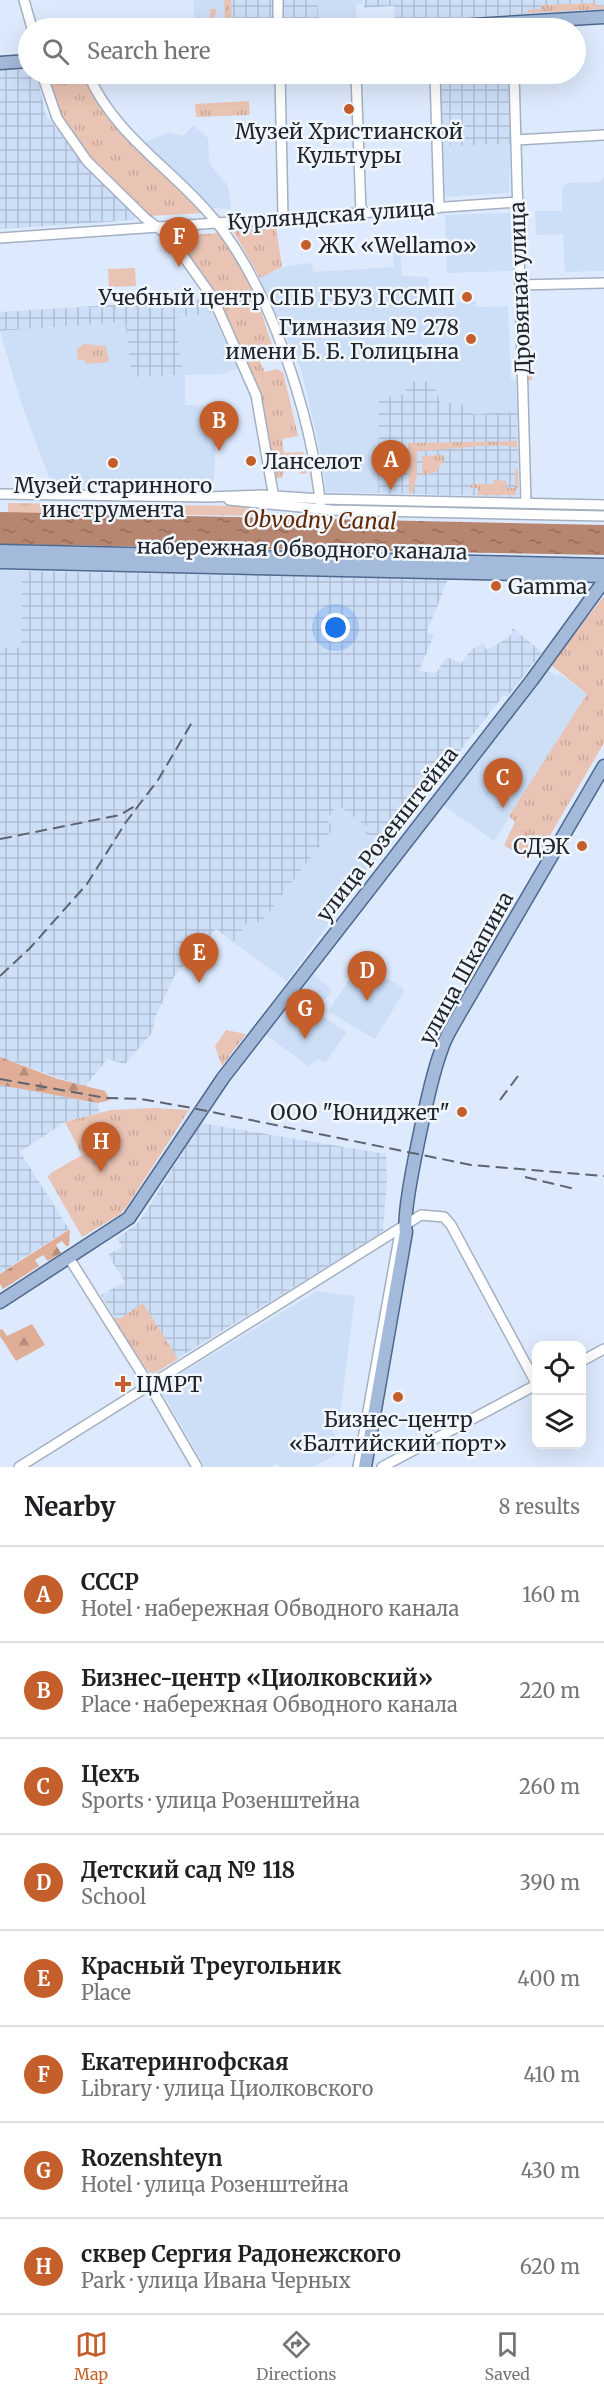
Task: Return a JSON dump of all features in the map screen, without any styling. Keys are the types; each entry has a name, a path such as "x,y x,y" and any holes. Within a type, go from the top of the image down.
{"main road":[{"path":"586,19 604,17"},
{"path":"586,25 604,24"},
{"path":"0,56 18,55"},
{"path":"0,63 18,62"},
{"name":"набережная Обводного канала","path":"0,551 604,565"},
{"name":"набережная Обводного канала","path":"0,562 604,576"},
{"name":"улица Розенштейна","path":"0,1302 129,1218 200,1109 548,659 604,581"},
{"name":"улица Шкапина","path":"365,1467 403,1252 405,1225 432,1080 446,1038 604,766"}],"street":[{"path":"24,0 29,18"},
{"path":"278,0 278,18"},
{"path":"45,84 53,108 75,144 104,179 169,236 213,298 256,395 274,500"},
{"path":"94,84 115,122 216,222 255,281 285,354 301,410 320,504"},
{"path":"280,84 283,218"},
{"path":"356,84 361,213"},
{"path":"435,84 439,208"},
{"name":"Дровяная улица","path":"514,84 526,503"},
{"path":"516,140 604,135"},
{"name":"Курляндская улица","path":"0,238 518,202"},
{"path":"520,285 604,283"},
{"name":"набережная Обводного канала","path":"0,494 209,496 320,504 604,516"},
{"name":"набережная Обводного канала","path":"320,504 604,505"},
{"path":"19,1467 421,1215 444,1217 532,1375"},
{"path":"358,1467 400,1232 405,1225"},
{"path":"69,1258 149,1385 197,1467"},
{"path":"586,1359 604,1349"},
{"path":"382,1467 532,1387"}],"shaded area":[{"path":"193,0 231,0 232,18 194,18"},
{"path":"231,0 273,0 273,18 232,18"},
{"path":"283,0 317,0 318,18 284,18"},
{"path":"317,0 363,0 363,4 356,5 357,18 318,18"},
{"path":"364,0 604,0 604,9 459,18 395,18 394,6 364,8"},
{"path":"18,68 18,84 39,84 45,113 80,161 136,215 135,220 0,229 0,70"},
{"path":"441,84 508,84 510,144 450,146 450,141 443,141"},
{"path":"193,125 208,138 209,163 228,186 231,209 213,208 145,143 168,132 183,136"},
{"path":"443,141 450,141 451,146 510,144 509,193 445,197"},
{"path":"604,177 604,271 565,272 563,234 536,235 535,211 562,211 562,189 567,183 599,182"},
{"path":"511,213 513,271 447,273 445,215"},
{"path":"399,236 402,276 428,277 429,303 476,301 476,307 508,306 511,379 516,380 517,412 473,414 460,403 441,403 436,391 379,398 378,493 326,492 321,455 301,369 259,278 287,266 312,263 313,272 394,267 392,237"},
{"path":"207,299 212,313 175,318 183,375 132,377 125,322 0,331 0,312"},
{"path":"212,313 238,368 225,374 185,375 185,405 217,406 214,487 52,485 21,403 0,331 125,322 132,377 182,375 175,318"},
{"path":"406,381 436,381 436,391 441,403 460,403 473,414 517,412 519,497 378,493 379,398 406,394"},
{"path":"0,570 22,571 21,648 0,648"},
{"path":"22,571 448,579 427,632 434,635 419,671 436,673 447,657 461,663 471,650 483,643 487,650 509,637 513,632 511,627 542,652 508,696 503,696 384,848 365,833 369,828 338,805 326,820 334,827 260,924 251,918 233,942 216,929 175,975 155,1018 152,1033 125,1064 107,1059 85,1087 0,1057 0,648 21,648"},
{"path":"548,670 557,677 560,674 587,694 494,841 443,805"},
{"path":"338,804 369,828 365,834 384,848 287,981 233,942 251,918 259,924 334,827 326,820"},
{"path":"365,965 403,988 404,992 375,1039 329,1010 358,966"},
{"path":"313,974 332,990 316,1012 347,1032 326,1062 318,1059 308,1066 266,1035"},
{"path":"0,1085 98,1103 99,1113 65,1122 20,1152 69,1229 0,1273"},
{"path":"201,1123 386,1154 387,1178 383,1232 178,1358 149,1373 101,1295 125,1282 108,1255 122,1247 117,1238 137,1224"},
{"path":"317,1291 355,1296 339,1424 332,1430 343,1451 313,1467 280,1467 277,1463 270,1467 205,1467 159,1387"}],"green space":[{"path":"224,0 231,0 232,18 225,18"},
{"path":"596,3 596,6 604,6 604,9 527,13 528,10 541,9 541,5"},
{"path":"210,9 217,9 214,18 210,18"},
{"path":"49,84 89,84 98,104 113,124 203,213 149,216 98,168 58,113"},
{"path":"249,101 250,115 196,117 195,104"},
{"path":"276,227 282,267 260,278 233,231"},
{"path":"219,233 251,281 273,348 257,356 265,372 276,369 283,372 298,436 282,439 284,453 303,452 307,473 301,474 296,468 290,467 284,471 282,478 274,479 263,413 216,298 174,236"},
{"path":"135,268 136,286 109,287 108,269"},
{"path":"526,295 530,295 532,380 528,380"},
{"path":"84,344 106,346 109,362 87,364 84,360 78,360 77,349"},
{"path":"517,441 517,448 485,446 417,451 417,474 413,493 409,493 408,443"},
{"path":"443,455 445,459 436,472 422,475 422,456"},
{"path":"515,469 518,469 516,495 478,495 478,488 471,488 471,484 493,484 494,480 506,481 507,488 515,488"},
{"path":"8,503 240,506 263,511 268,516 8,513"},
{"path":"604,596 604,743 542,849 536,845 526,859 504,845 515,822 509,816 587,694 550,664"},
{"path":"226,1030 246,1034 222,1066 215,1046"},
{"path":"0,1057 58,1079 105,1091 110,1100 98,1103 0,1085"},
{"path":"153,1108 189,1110 126,1208 119,1215 82,1237 48,1177 82,1155 65,1122 111,1110"},
{"path":"70,1229 69,1245 67,1247 62,1241 56,1245 61,1253 48,1261 43,1255 35,1260 39,1266 3,1289 0,1284 0,1274"},
{"path":"143,1303 178,1359 153,1374 142,1365 114,1318 121,1318"},
{"path":"32,1324 45,1345 16,1361 0,1336 0,1330 2,1329 7,1336"}],"water":[{"name":"Obvodny Canal","path":"0,512 604,525 604,555 0,544"}],"railway":[{"path":"0,976 30,948 87,884 126,822 158,780 194,719"},
{"path":"0,839 120,815 135,806"},
{"path":"500,1100 521,1072"},
{"path":"0,1079 106,1098 141,1099 192,1108 471,1165 604,1176"},
{"path":"525,1177 575,1189"}],"place":[{"name":"Музей Христианской Культуры","path":"349,109"},
{"name":"ЖК «Wellamo»","path":"306,245"},
{"name":"Екатерингофская","path":"179,267"},
{"name":"Учебный центр СПБ ГБУЗ ГССМП","path":"467,297"},
{"name":"Гимназия № 278 имени Б. Б. Голицына","path":"471,339"},
{"name":"Бизнес-центр «Циолковский»","path":"219,451"},
{"name":"Ланселот","path":"251,461"},
{"name":"Музей старинного инструмента","path":"113,463"},
{"name":"СССР","path":"391,490"},
{"name":"Gamma","path":"496,586"},
{"name":"Цехъ","path":"503,808"},
{"name":"СДЭК","path":"582,846"},
{"name":"Красный Треугольник","path":"199,983"},
{"name":"Детский сад № 118","path":"367,1001"},
{"name":"Rozenshteyn","path":"305,1039"},
{"name":"ООО \"Юниджет\"","path":"462,1112"},
{"name":"сквер Сергия Радонежского","path":"101,1172"},
{"name":"ЦМРТ","path":"123,1384"},
{"name":"Бизнес-центр «Балтийский порт»","path":"398,1397"}]}
